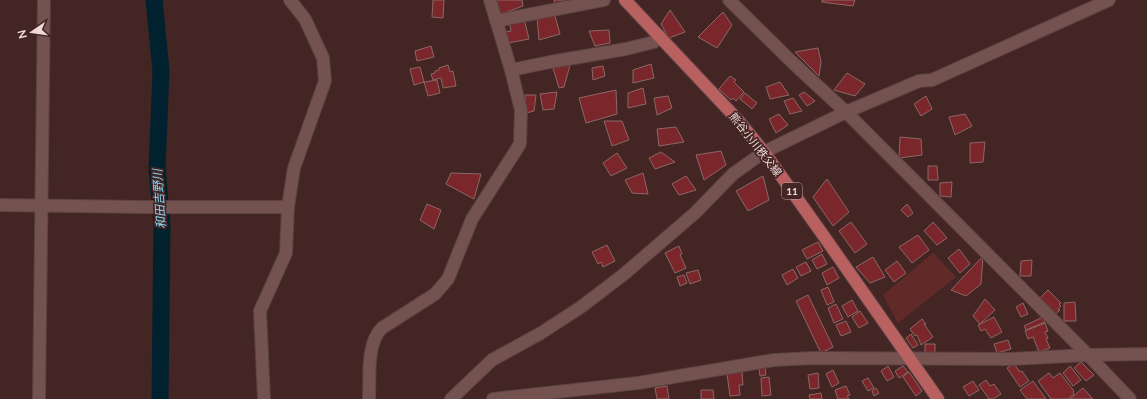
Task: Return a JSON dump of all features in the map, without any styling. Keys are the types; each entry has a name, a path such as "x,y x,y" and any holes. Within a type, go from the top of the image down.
{"main road":[{"name":"熊谷小川秩父線","path":"625,0 733,113 764,152 938,399"}],"street":[{"path":"39,399 44,0"},
{"path":"264,399 260,311 286,253 288,207 294,168 325,81 323,58 317,44 305,19 290,0"},
{"path":"369,399 370,355 377,333 435,294 448,278 472,219 520,144 521,110 511,70 490,0"},
{"path":"496,20 604,0"},
{"path":"729,0 793,63 846,112 1130,399"},
{"path":"451,399 492,360 541,333 581,307 623,275 695,213 733,174 764,152 846,112 919,81 932,80 1109,0"},
{"path":"511,70 626,49 654,42 660,36"},
{"path":"0,205 288,207"},
{"path":"493,399 638,383 774,360 814,358 1011,359 1147,354"}],"shaded area":[{"path":"933,253 956,277 898,323 883,295"}],"building":[{"path":"433,0 444,0 443,18 432,17"},
{"path":"492,0 522,0 523,6 499,15"},
{"path":"554,0 582,0 555,5"},
{"path":"822,0 855,0 853,6 822,2"},
{"path":"670,10 685,32 669,38 661,24"},
{"path":"723,12 732,25 717,48 698,37"},
{"path":"555,16 560,34 539,40 537,17"},
{"path":"524,18 529,39 508,43 505,32 511,31 509,21"},
{"path":"609,30 610,43 595,46 589,31"},
{"path":"431,46 434,57 417,61 415,51"},
{"path":"818,48 821,62 819,76 795,52"},
{"path":"651,64 654,78 633,83 633,70"},
{"path":"448,65 450,72 453,71 456,86 443,88 441,78 433,80 431,74 439,70 439,68"},
{"path":"570,65 564,87 559,88 553,68"},
{"path":"603,66 605,76 593,80 592,68"},
{"path":"420,67 424,82 414,85 410,69"},
{"path":"847,73 865,84 855,96 834,90"},
{"path":"730,76 736,80 734,82 744,92 736,101 733,98 731,100 719,89"},
{"path":"437,80 440,93 428,96 424,82"},
{"path":"780,82 789,95 770,99 766,87"},
{"path":"643,88 646,104 628,108 628,93"},
{"path":"616,90 617,114 586,123 579,98"},
{"path":"557,92 554,109 543,110 540,94"},
{"path":"804,92 815,101 807,106 799,95"},
{"path":"745,93 757,103 752,109 740,99"},
{"path":"525,95 536,95 534,111 526,113"},
{"path":"668,96 672,108 657,115 654,98"},
{"path":"926,96 932,109 921,116 914,104"},
{"path":"793,98 802,111 790,114 784,101"},
{"path":"779,114 788,125 776,133 769,119"},
{"path":"965,114 972,126 955,135 949,117"},
{"path":"604,121 622,121 629,140 612,146"},
{"path":"676,127 684,142 659,146 657,129"},
{"path":"900,137 921,139 922,155 899,158"},
{"path":"985,142 983,162 970,163 970,143"},
{"path":"721,151 726,165 704,180 696,155"},
{"path":"661,152 675,162 655,169 649,158"},
{"path":"617,153 627,168 611,176 603,163"},
{"path":"928,166 937,166 938,180 928,180"},
{"path":"451,173 481,174 474,199 446,184"},
{"path":"643,173 648,194 632,193 625,180"},
{"path":"686,176 696,190 679,195 672,184"},
{"path":"763,176 769,200 748,211 736,191"},
{"path":"827,179 849,212 833,226 813,197"},
{"path":"952,182 951,197 940,196 940,183"},
{"path":"427,204 441,210 434,229 420,220"},
{"path":"907,204 913,213 908,217 901,210"},
{"path":"851,222 867,244 855,253 839,231"},
{"path":"933,222 947,238 937,245 924,231"},
{"path":"918,235 929,250 912,263 899,247"},
{"path":"818,242 823,251 807,259 802,250"},
{"path":"607,245 615,261 603,267 601,262 598,264 592,252"},
{"path":"679,246 682,254 680,255 686,268 675,273 665,253"},
{"path":"959,249 970,264 960,273 948,258"},
{"path":"822,254 827,264 817,269 812,260"},
{"path":"983,256 981,284 966,296 951,290"},
{"path":"873,257 885,277 870,283 856,267"},
{"path":"1032,260 1031,276 1020,276 1021,261"},
{"path":"897,261 906,273 894,282 885,270"},
{"path":"806,262 811,271 801,276 796,267"},
{"path":"833,267 839,278 827,285 822,273"},
{"path":"793,269 798,278 787,285 782,275"},
{"path":"698,270 701,280 690,284 686,273"},
{"path":"684,275 687,283 680,286 677,277"},
{"path":"828,287 834,302 827,305 821,290"},
{"path":"1048,290 1061,303 1059,304 1061,306 1058,309 1060,310 1053,316 1038,300"},
{"path":"808,295 833,347 821,353 796,301"},
{"path":"985,299 995,310 980,324 973,316"},
{"path":"852,300 858,311 848,317 842,306"},
{"path":"1075,302 1076,321 1064,321 1064,303"},
{"path":"1023,303 1028,314 1021,317 1016,307"},
{"path":"836,304 843,319 834,323 828,308"},
{"path":"860,311 868,323 859,328 852,317"},
{"path":"994,317 1002,332 991,338 985,329 981,331 978,325"},
{"path":"1043,317 1045,322 1026,330 1024,326"},
{"path":"922,319 933,337 921,345 917,335 915,336 910,329"},
{"path":"846,321 851,332 841,336 836,325"},
{"path":"1045,323 1048,331 1045,332 1048,338 1046,339 1050,348 1039,352 1033,337 1028,339 1025,331"},
{"path":"911,334 918,345 913,348 906,338"},
{"path":"1008,340 1011,349 997,353 994,344"},
{"path":"925,344 935,344 935,353 925,353"},
{"path":"1081,362 1094,375 1086,381 1074,368"},
{"path":"1014,364 1020,372 1022,371 1029,381 1020,387 1007,368"},
{"path":"888,366 894,377 887,381 881,371"},
{"path":"903,366 908,372 899,378 895,371"},
{"path":"1070,366 1081,380 1073,386 1063,373"},
{"path":"765,367 766,375 760,376 759,368"},
{"path":"833,370 839,383 832,387 826,374"},
{"path":"742,372 743,385 739,385 740,395 730,396 727,374"},
{"path":"909,372 922,391 916,396 903,377"},
{"path":"818,373 819,388 810,389 808,375"},
{"path":"1049,373 1053,378 1060,373 1074,391 1074,394 1068,399 1051,399 1038,381"},
{"path":"769,377 771,395 762,396 761,378"},
{"path":"868,378 874,388 868,391 862,381"},
{"path":"986,380 990,386 994,384 1001,394 993,399 989,399 979,385"},
{"path":"973,381 979,390 969,396 963,387"},
{"path":"1033,381 1046,399 1027,399 1020,390"},
{"path":"667,386 669,399 657,399 655,388"},
{"path":"846,386 850,395 847,396 849,399 838,399 835,390"},
{"path":"876,388 879,393 874,396 872,391"},
{"path":"1083,388 1093,399 1070,399"},
{"path":"701,390 713,390 714,399 701,399"},
{"path":"821,393 822,399 810,399 809,395"}],"waterway":[{"name":"和田吉野川","path":"154,0 161,71 157,168 162,224 160,399"}]}
